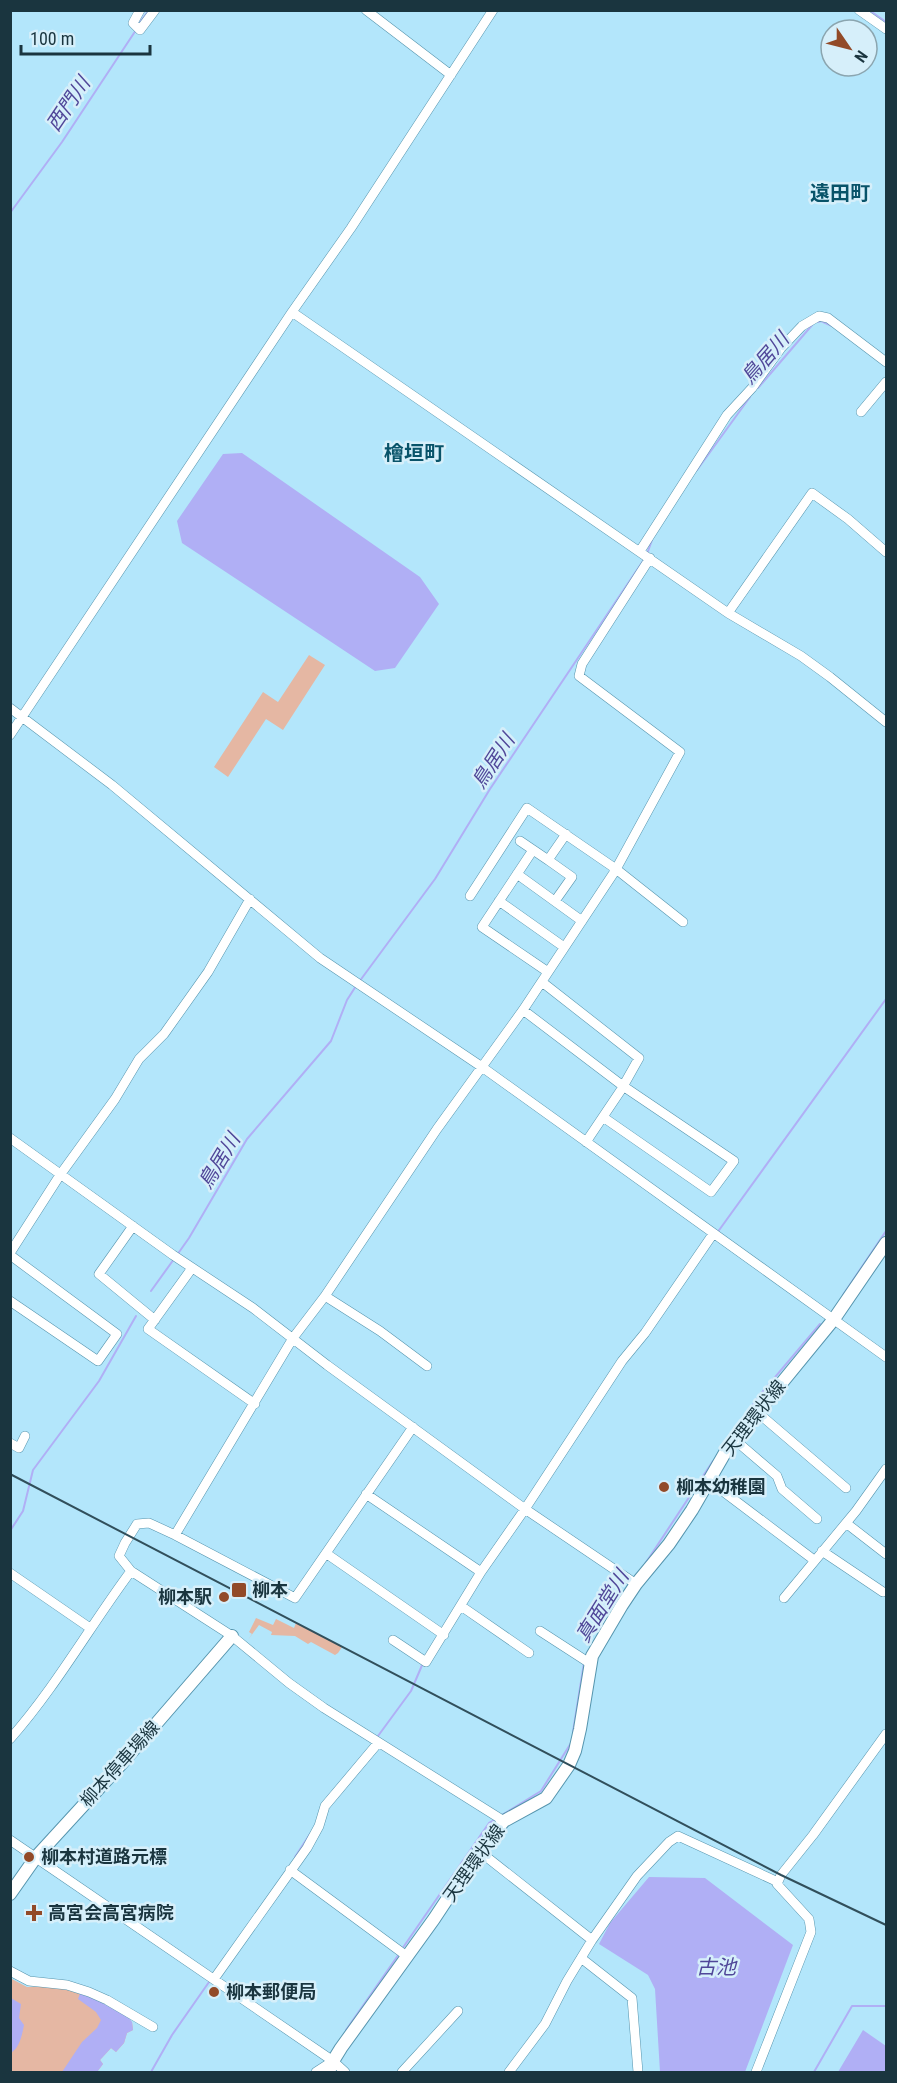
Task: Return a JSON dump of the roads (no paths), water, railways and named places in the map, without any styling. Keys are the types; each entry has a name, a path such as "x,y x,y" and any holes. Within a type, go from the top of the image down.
{"main road":[{"name":"天理環状線","path":"331,2067 479,1851 504,1821 546,1798 569,1765 575,1752 580,1730 592,1656 636,1584 669,1544 735,1440 834,1319 886,1243"},
{"name":"柳本停車場線","path":"10,1894 36,1857 123,1762 232,1636"}],"street":[{"path":"140,10 133,23 140,30 155,10"},
{"path":"366,10 451,75"},
{"path":"10,735 292,312 351,228 493,10"},
{"path":"859,10 886,29"},
{"path":"292,312 728,613 830,676 886,722"},
{"path":"640,551 727,415 752,388 781,348 802,326 819,316 828,318 886,362"},
{"path":"861,412 886,382"},
{"path":"728,613 812,493 848,519 886,552"},
{"path":"175,1535 293,1338 325,1296 482,1066 523,1010 616,869 680,752 579,676 582,664 650,558"},
{"path":"10,708 112,785 320,958 482,1066 886,1357"},
{"path":"470,896 527,808 616,869 683,922"},
{"path":"548,860 566,834"},
{"path":"520,841 572,877 555,901"},
{"path":"533,850 482,927 548,972"},
{"path":"517,874 582,921"},
{"path":"10,1301 98,1361 117,1334 10,1254 60,1175 115,1099 139,1059 164,1034 208,972 250,899"},
{"path":"499,901 564,947"},
{"path":"542,982 639,1058 586,1142"},
{"path":"523,1010 623,1086 734,1161 711,1192 603,1117"},
{"path":"10,1138 192,1268 253,1308 327,1365 525,1509 636,1584"},
{"path":"133,1226 99,1274 155,1320"},
{"path":"393,1640 426,1662 480,1572 525,1509 622,1361 645,1333 713,1234"},
{"path":"192,1268 148,1329 255,1404"},
{"path":"325,1296 380,1331 427,1366"},
{"path":"757,1412 846,1488"},
{"path":"413,1428 295,1598 149,1523 137,1524 124,1543 120,1556 131,1570 232,1636 289,1683 378,1743 385,1744 504,1821"},
{"path":"10,1443 20,1448 26,1436"},
{"path":"735,1440 777,1476 782,1488 818,1519"},
{"path":"784,1598 846,1523 886,1469"},
{"path":"708,1480 814,1560"},
{"path":"366,1494 480,1572"},
{"path":"846,1523 886,1554"},
{"path":"822,1551 883,1592"},
{"path":"327,1554 444,1635"},
{"path":"10,1739 61,1673 131,1570"},
{"path":"10,1573 90,1628"},
{"path":"461,1606 529,1653"},
{"path":"540,1631 591,1665"},
{"path":"756,2073 811,1932 809,1919 802,1909 777,1884 781,1875 886,1734"},
{"path":"214,1979 319,1826 325,1806 378,1743"},
{"path":"509,2073 545,2024 592,1940 637,1876 669,1842 678,1836 778,1882"},
{"path":"10,1840 214,1979 331,2067 345,2073"},
{"path":"479,1851 592,1940"},
{"path":"290,1870 408,1957"},
{"path":"581,1958 632,1998 638,2073"},
{"path":"10,1971 29,1981 67,1985 89,1992 153,2027"},
{"path":"402,2073 458,2012"},
{"path":"316,2073 331,2067"}],"water":[{"path":"242,453 420,577 439,604 395,668 375,671 182,543 177,521 223,454"},
{"name":"古池","path":"649,1877 705,1878 793,1945 745,2072 660,2072 655,1989 648,1975 599,1944 610,1923"},
{"path":"81,1991 128,2017 132,2022 133,2030 127,2033 124,2043 116,2052 111,2048 100,2060 103,2064 97,2072 62,2072 82,2042 97,2028 101,2020 96,2012 78,1999"},
{"path":"11,1998 21,2004 19,2018 24,2025 19,2044 11,2053"},
{"path":"863,2030 886,2046 886,2072 838,2072"}],"waterway":[{"name":"西門川","path":"140,22 149,10"},
{"name":"西門川","path":"869,10 886,22"},
{"name":"西門川","path":"10,213 62,142 136,30"},
{"name":"鳥居川","path":"818,322 832,326"},
{"name":"鳥居川","path":"758,388 813,324"},
{"name":"鳥居川","path":"697,470 750,397"},
{"name":"鳥居川","path":"647,554 652,540"},
{"name":"鳥居川","path":"359,982 435,879 490,789 643,561"},
{"name":"鳥居川","path":"177,1255 247,1139 331,1041 347,1000 356,986"},
{"path":"717,1233 886,999"},
{"name":"真面堂川","path":"843,1295 886,1231"},
{"name":"鳥居川","path":"151,1291 174,1259"},
{"name":"鳥居川","path":"10,1531 23,1511 33,1470 99,1381 136,1316"},
{"name":"真面堂川","path":"732,1435 759,1396 820,1324"},
{"name":"真面堂川","path":"645,1564 713,1461"},
{"path":"378,1736 411,1691 423,1663"},
{"name":"真面堂川","path":"573,1732 584,1663"},
{"name":"真面堂川","path":"502,1815 541,1791 571,1743"},
{"name":"真面堂川","path":"402,1949 489,1823 495,1820"},
{"path":"295,1857 310,1834"},
{"name":"真面堂川","path":"346,2030 399,1954"},
{"path":"151,2072 172,2035 209,1982"},
{"path":"814,2072 852,2006 886,2006"}],"railway":[{"path":"10,1474 781,1875 886,1925"}],"place":[{"name":"柳本幼稚園","path":"664,1487"},
{"name":"柳本","path":"239,1590"},
{"name":"柳本駅","path":"224,1597"},
{"name":"柳本村道路元標","path":"29,1857"},
{"name":"高宮会高宮病院","path":"34,1913"},
{"name":"柳本郵便局","path":"214,1992"}],"district":[{"name":"遠田町","path":"840,193"},
{"name":"檜垣町","path":"414,453"}]}
